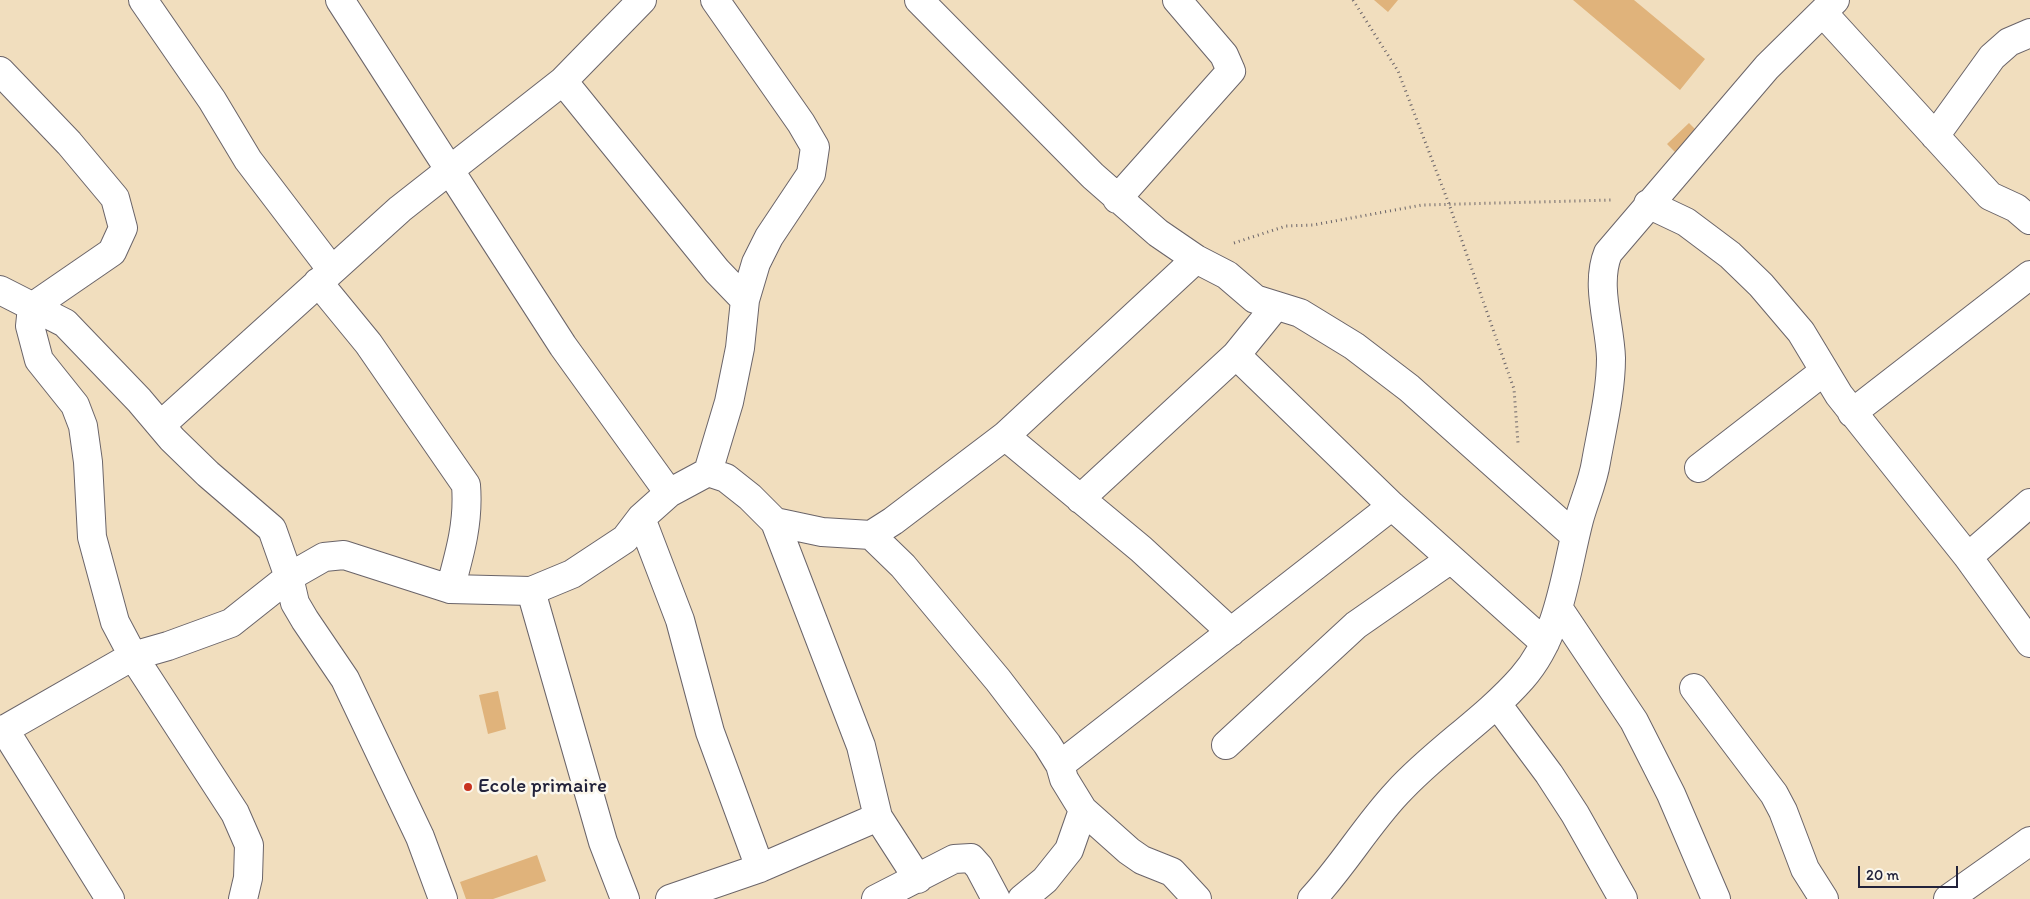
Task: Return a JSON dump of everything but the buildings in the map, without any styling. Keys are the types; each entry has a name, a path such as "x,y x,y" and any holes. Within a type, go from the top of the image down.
{"street":[{"path":"143,0 212,100 248,160 368,343 466,485 468,510 464,541 450,589"},
{"path":"340,0 563,346 669,493"},
{"path":"161,425 400,209 451,171 563,81 642,0"},
{"path":"110,899 2,730 133,656 168,646 231,623 289,577 324,557 344,555 450,589 531,590 572,574 625,539 640,518 669,493 708,472 729,402 740,348 745,300 756,263 769,237 811,174 815,147 801,122 715,0"},
{"path":"920,0 1116,199 1158,233 1196,258 1227,275 1255,299 1300,313 1354,346 1409,388 1575,536"},
{"path":"1116,199 1231,71 1224,55 1177,0"},
{"path":"1312,899 1328,882 1362,832 1397,792 1432,759 1497,704 1523,677 1545,643 1559,609 1575,536 1595,467 1610,380 1611,356 1604,294 1605,260 1613,246 1648,204 1767,67 1830,7 1935,136 1990,196 2016,208 2030,220"},
{"path":"1935,136 1992,57 2009,42 2030,33"},
{"path":"0,71 69,143 115,198 123,228 112,252 32,307 30,326 39,360 75,405 83,426 88,462 92,537 115,622 133,656 235,813 250,845 248,878 243,899"},
{"path":"563,81 717,271 745,300"},
{"path":"1648,204 1686,222 1730,255 1761,285 1801,332 1824,372 1852,412 1968,556 2030,642"},
{"path":"775,522 822,532 871,535 893,521 1005,436 1196,258"},
{"path":"1852,412 2030,275"},
{"path":"0,290 65,323 208,474 272,529 289,577 295,603 345,679 420,837 443,899"},
{"path":"1080,499 1236,355 1276,307"},
{"path":"1236,355 1392,506 1545,643"},
{"path":"1699,468 1824,372"},
{"path":"1005,436 1142,549 1231,632"},
{"path":"708,472 726,478 750,496 775,522 861,746 878,817 918,879"},
{"path":"1968,556 2030,503"},
{"path":"1060,765 1392,506"},
{"path":"640,518 680,620 710,732 760,868"},
{"path":"871,535 903,566 992,672 1047,744 1060,765 1064,779 1083,810 1135,856 1172,872 1197,899"},
{"path":"1226,745 1356,625 1451,558"},
{"path":"531,590 603,842 625,899"},
{"path":"1559,609 1634,721 1671,794 1716,899"},
{"path":"1694,688 1774,794 1783,810 1805,869 1824,899"},
{"path":"1497,704 1549,774 1575,814 1623,899"},
{"path":"1022,899 1045,880 1069,850 1083,810"},
{"path":"670,899 760,868 878,817"},
{"path":"1948,899 2030,841"},
{"path":"876,899 954,859 971,858 980,867 996,899"}],"path":[{"path":"1354,0 1398,71 1449,204 1514,389 1521,486"},
{"path":"1196,258 1222,247 1286,226 1313,225 1422,205 1607,199 1648,204"}],"place":[{"name":"Ecole primaire","path":"468,787"}]}
